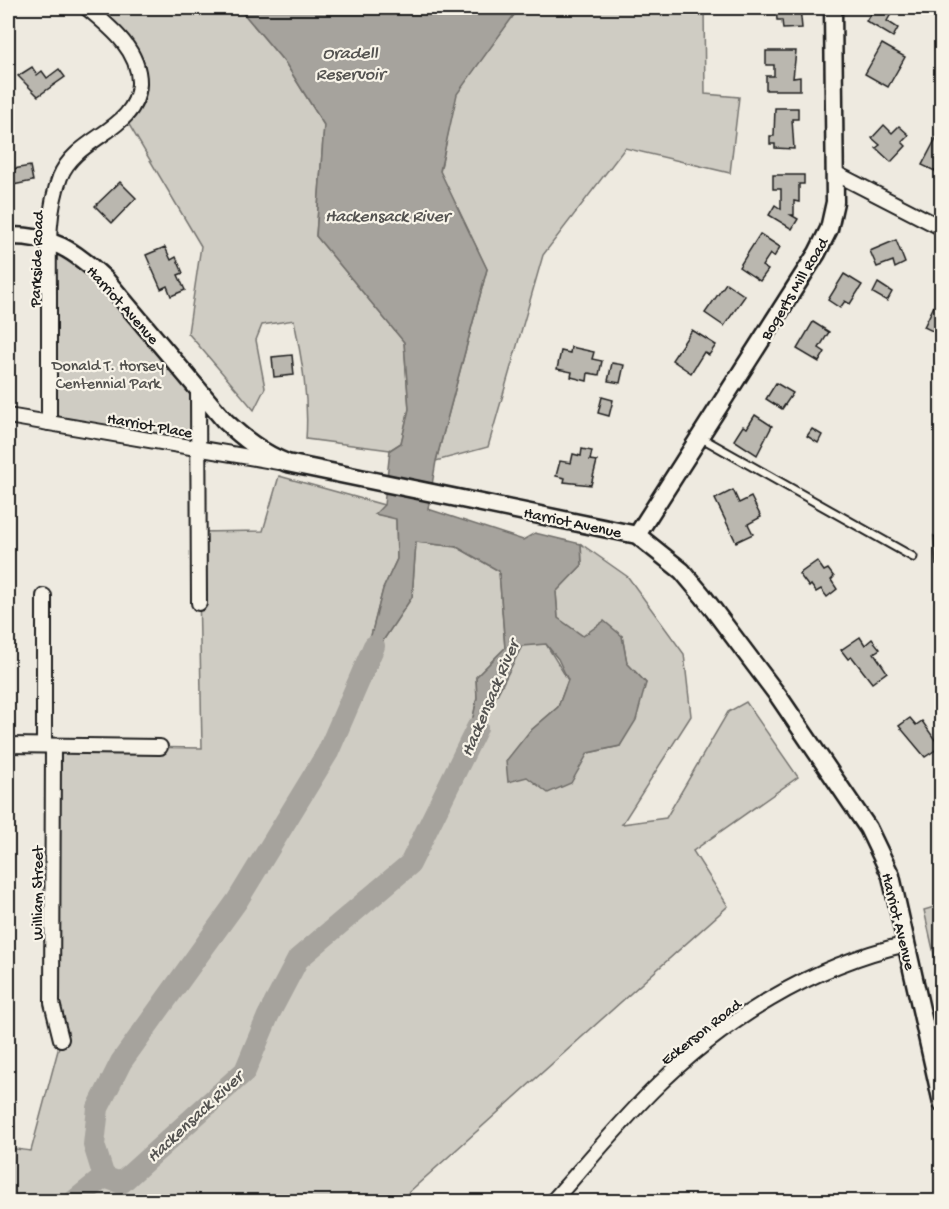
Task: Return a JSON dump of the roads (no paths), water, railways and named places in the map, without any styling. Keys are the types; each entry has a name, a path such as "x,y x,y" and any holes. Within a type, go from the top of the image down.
{"street":[{"name":"Parkside Road","path":"49,423 49,239 55,193 69,160 81,148 125,118 134,106 138,95 139,70 126,45 87,8"},
{"name":"Bogerts Mill Road","path":"637,535 817,253 829,229 835,202 833,8"},
{"path":"835,173 942,228"},
{"name":"Harriot Avenue","path":"8,236 49,239 87,262 106,280 243,439 265,454 288,463 637,535 682,571 779,697 858,813 891,876 942,1103"},
{"path":"198,388 199,603"},
{"name":"Harriot Place","path":"8,416 288,463"},
{"name":"William Street","path":"44,596 52,1003 61,1039"},
{"path":"8,745 160,747"},
{"name":"Eckerson Road","path":"552,1202 654,1089 719,1033 763,1004 829,969 868,952 907,944"}],"lane":[{"path":"700,437 913,557"}],"water":[{"name":"Oradell Reservoir","path":"239,8 519,8 457,94 440,171 487,269 436,461 428,509 523,540 535,533 581,544 582,565 556,592 558,618 583,636 604,621 622,636 627,663 646,683 636,720 620,746 588,753 571,783 548,793 527,777 508,782 506,761 529,732 558,707 568,680 558,659 546,644 522,646 465,757 477,698 476,677 505,648 499,571 457,547 416,542 412,597 361,674 383,589 397,559 396,519 375,514 384,505 390,450 401,443 409,409 404,342 316,236 324,125 286,64"}],"waterway":[{"path":"104,1177 94,1145 98,1108 121,1062 237,901 328,752 374,646"},
{"name":"Hackensack River","path":"73,1202 104,1177 121,1183 245,1071 268,1016 298,959 410,864 477,728"}],"park label":[{"name":"Donald T. Horsey Centennial Park","path":"108,373"}]}
